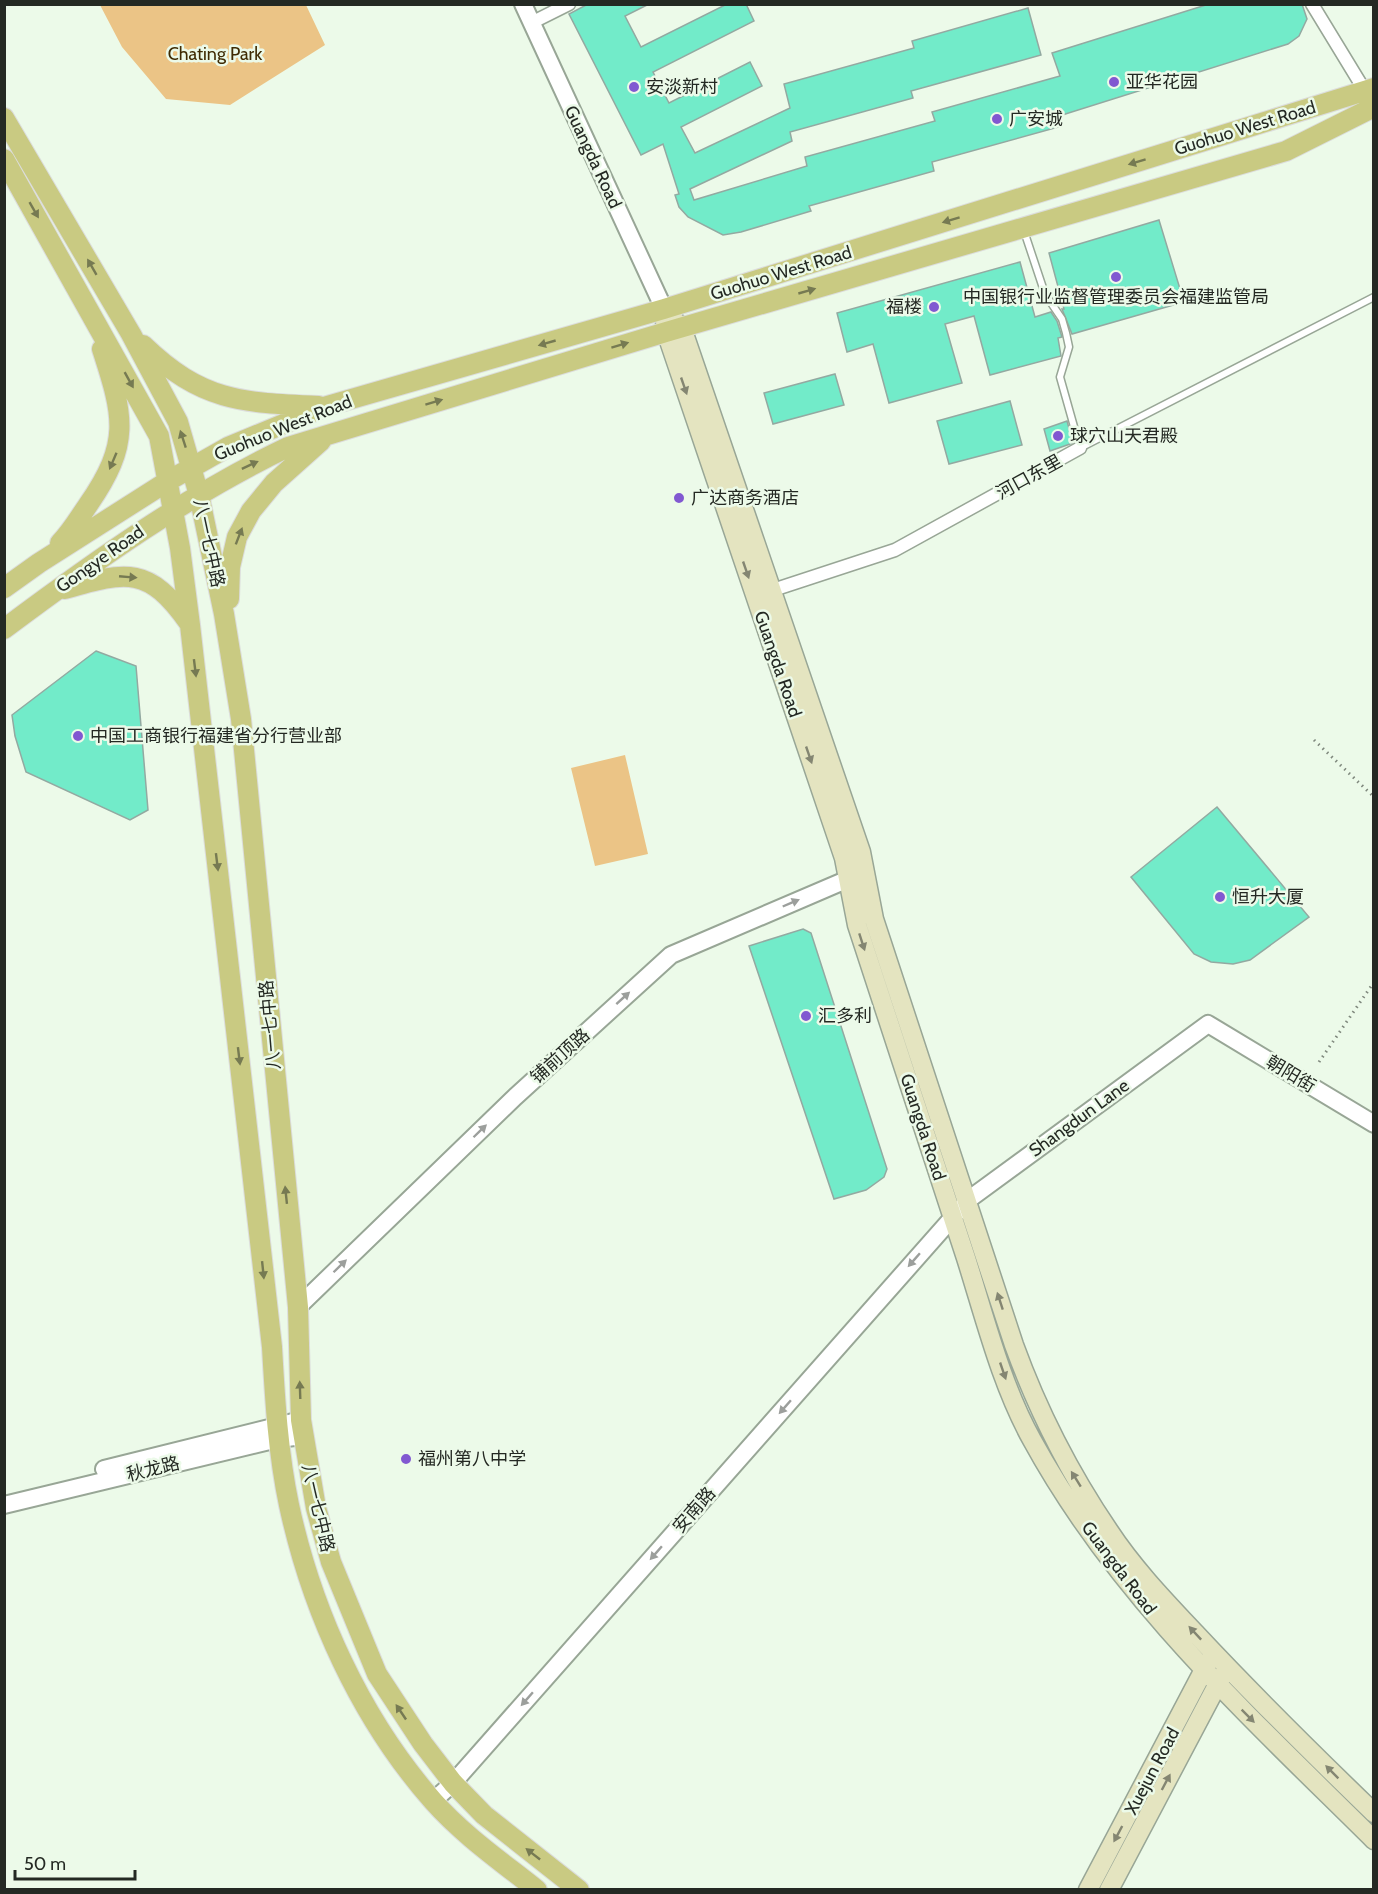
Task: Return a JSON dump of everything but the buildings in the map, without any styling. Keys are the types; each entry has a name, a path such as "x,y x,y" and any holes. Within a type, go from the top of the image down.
{"main road":[{"name":"Guohuo West Road","path":"199,495 235,472 288,447 674,330 1286,151 1371,95"},
{"name":"Guohuo West Road","path":"192,467 228,447 327,406 664,309 1371,95"},
{"name":"八一七中路","path":"4,118 131,334 178,422 199,495 224,614 241,719 298,1307 302,1428 324,1540 343,1597 363,1644 396,1705 453,1783 484,1815 579,1890"},
{"name":"八一七中路","path":"4,159 87,303 159,436 190,625 268,1313 277,1432 297,1538 328,1628 371,1714 400,1760 434,1801 466,1833 537,1890"},
{"path":"39,563 63,540 98,491 117,452 121,430 120,411 87,303"},
{"name":"Guangda Road","path":"664,309 773,590 866,872 874,919 1026,1377 1060,1452 1126,1555 1226,1667 1374,1813"},
{"name":"Guangda Road","path":"674,330 849,878 857,925 1001,1364 1030,1437 1075,1510 1144,1603 1204,1672 1374,1840"},
{"path":"131,334 164,366 213,394 279,405 327,406"},
{"path":"224,614 231,593 230,567 235,547 251,511 274,483 327,435"},
{"name":"Gongye Road","path":"4,588 39,563 192,467"},
{"name":"Gongye Road","path":"4,629 98,559 199,495"},
{"path":"51,594 105,577 143,578 170,600 190,625"},
{"name":"Xuejun Road","path":"1088,1890 1213,1652"},
{"name":"Xuejun Road","path":"1109,1890 1226,1667"}],"street":[{"name":"Guangda Road","path":"522,4 664,309"},
{"path":"531,23 568,4"},
{"path":"1312,4 1371,95"},
{"name":"河口东里","path":"773,590 895,550 1080,448"},
{"name":"铺前顶路","path":"298,1307 515,1097 671,955 866,872"},
{"name":"Shangdun Lane","path":"952,1216 968,1200 1208,1024"},
{"name":"朝阳街","path":"1208,1024 1374,1124"},
{"name":"安南路","path":"434,1801 453,1783 952,1216"},
{"name":"秋龙路","path":"4,1494 302,1428"},
{"name":"秋龙路","path":"4,1505 277,1432"}],"lane":[{"path":"1023,228 1045,294 1062,319 1066,333 1069,347 1060,377 1080,448"},
{"name":"河口东里","path":"1080,448 1374,297"}],"path":[{"path":"1314,740 1374,797"},
{"path":"1319,1062 1374,982"}],"green space":[{"name":"Chating Park","path":"100,5 306,5 325,45 230,105 166,99 122,47"},
{"path":"625,755 648,854 595,866 571,768"}],"place":[{"name":"亚华花园","path":"1114,82"},
{"name":"安淡新村","path":"634,87"},
{"name":"广安城","path":"997,119"},
{"name":"中国银行业监督管理委员会福建监管局","path":"1116,277"},
{"name":"福楼","path":"934,307"},
{"name":"球穴山天君殿","path":"1058,436"},
{"name":"广达商务酒店","path":"679,498"},
{"name":"中国工商银行福建省分行营业部","path":"78,736"},
{"name":"恒升大厦","path":"1220,897"},
{"name":"汇多利","path":"806,1016"},
{"name":"福州第八中学","path":"406,1459"}]}
